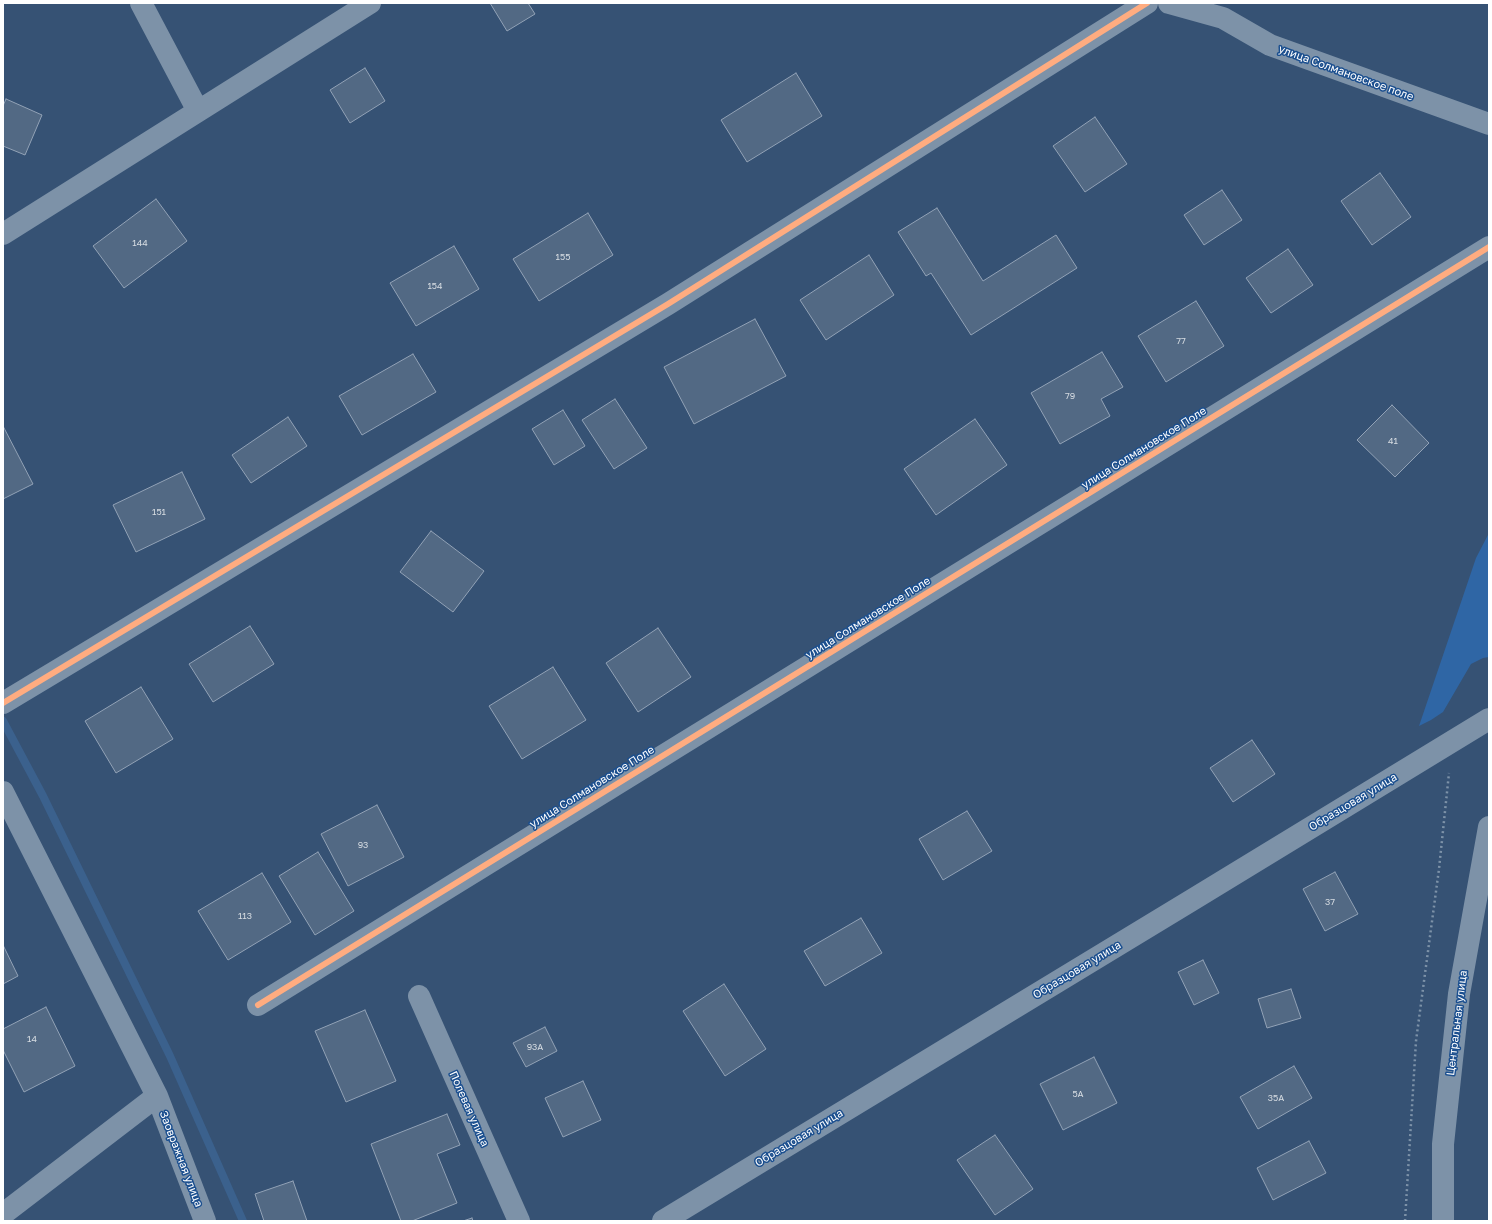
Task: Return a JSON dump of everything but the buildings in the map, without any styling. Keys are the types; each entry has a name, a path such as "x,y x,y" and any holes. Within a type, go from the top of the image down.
{"street":[{"path":"141,3 198,111"},
{"path":"3,234 370,3"},
{"path":"6,702 674,300 1147,3"},
{"name":"улица Солмановское поле","path":"1169,3 1220,11 1270,45 1489,124"},
{"name":"улица Солмановское Поле","path":"258,1005 1489,247"},
{"name":"Образцовая улица","path":"663,1221 1489,718"},
{"name":"Заовражная улица","path":"3,792 157,1096 205,1221"},
{"name":"Центральная улица","path":"1443,1221 1442,1144 1459,994 1489,827"},
{"name":"Полевая улица","path":"419,996 519,1221"},
{"path":"3,1214 157,1096"}],"path":[{"path":"1405,1221 1416,1041 1439,869 1453,741"}],"shaded area":[{"path":"1489,533 1489,657 1483,658 1471,664 1443,712 1419,726 1476,558"}],"waterway":[{"path":"3,721 43,796 170,1056 243,1221"}],"cycle path":[{"path":"3,703 668,304 1147,3"},
{"path":"258,1005 1489,247"}]}
